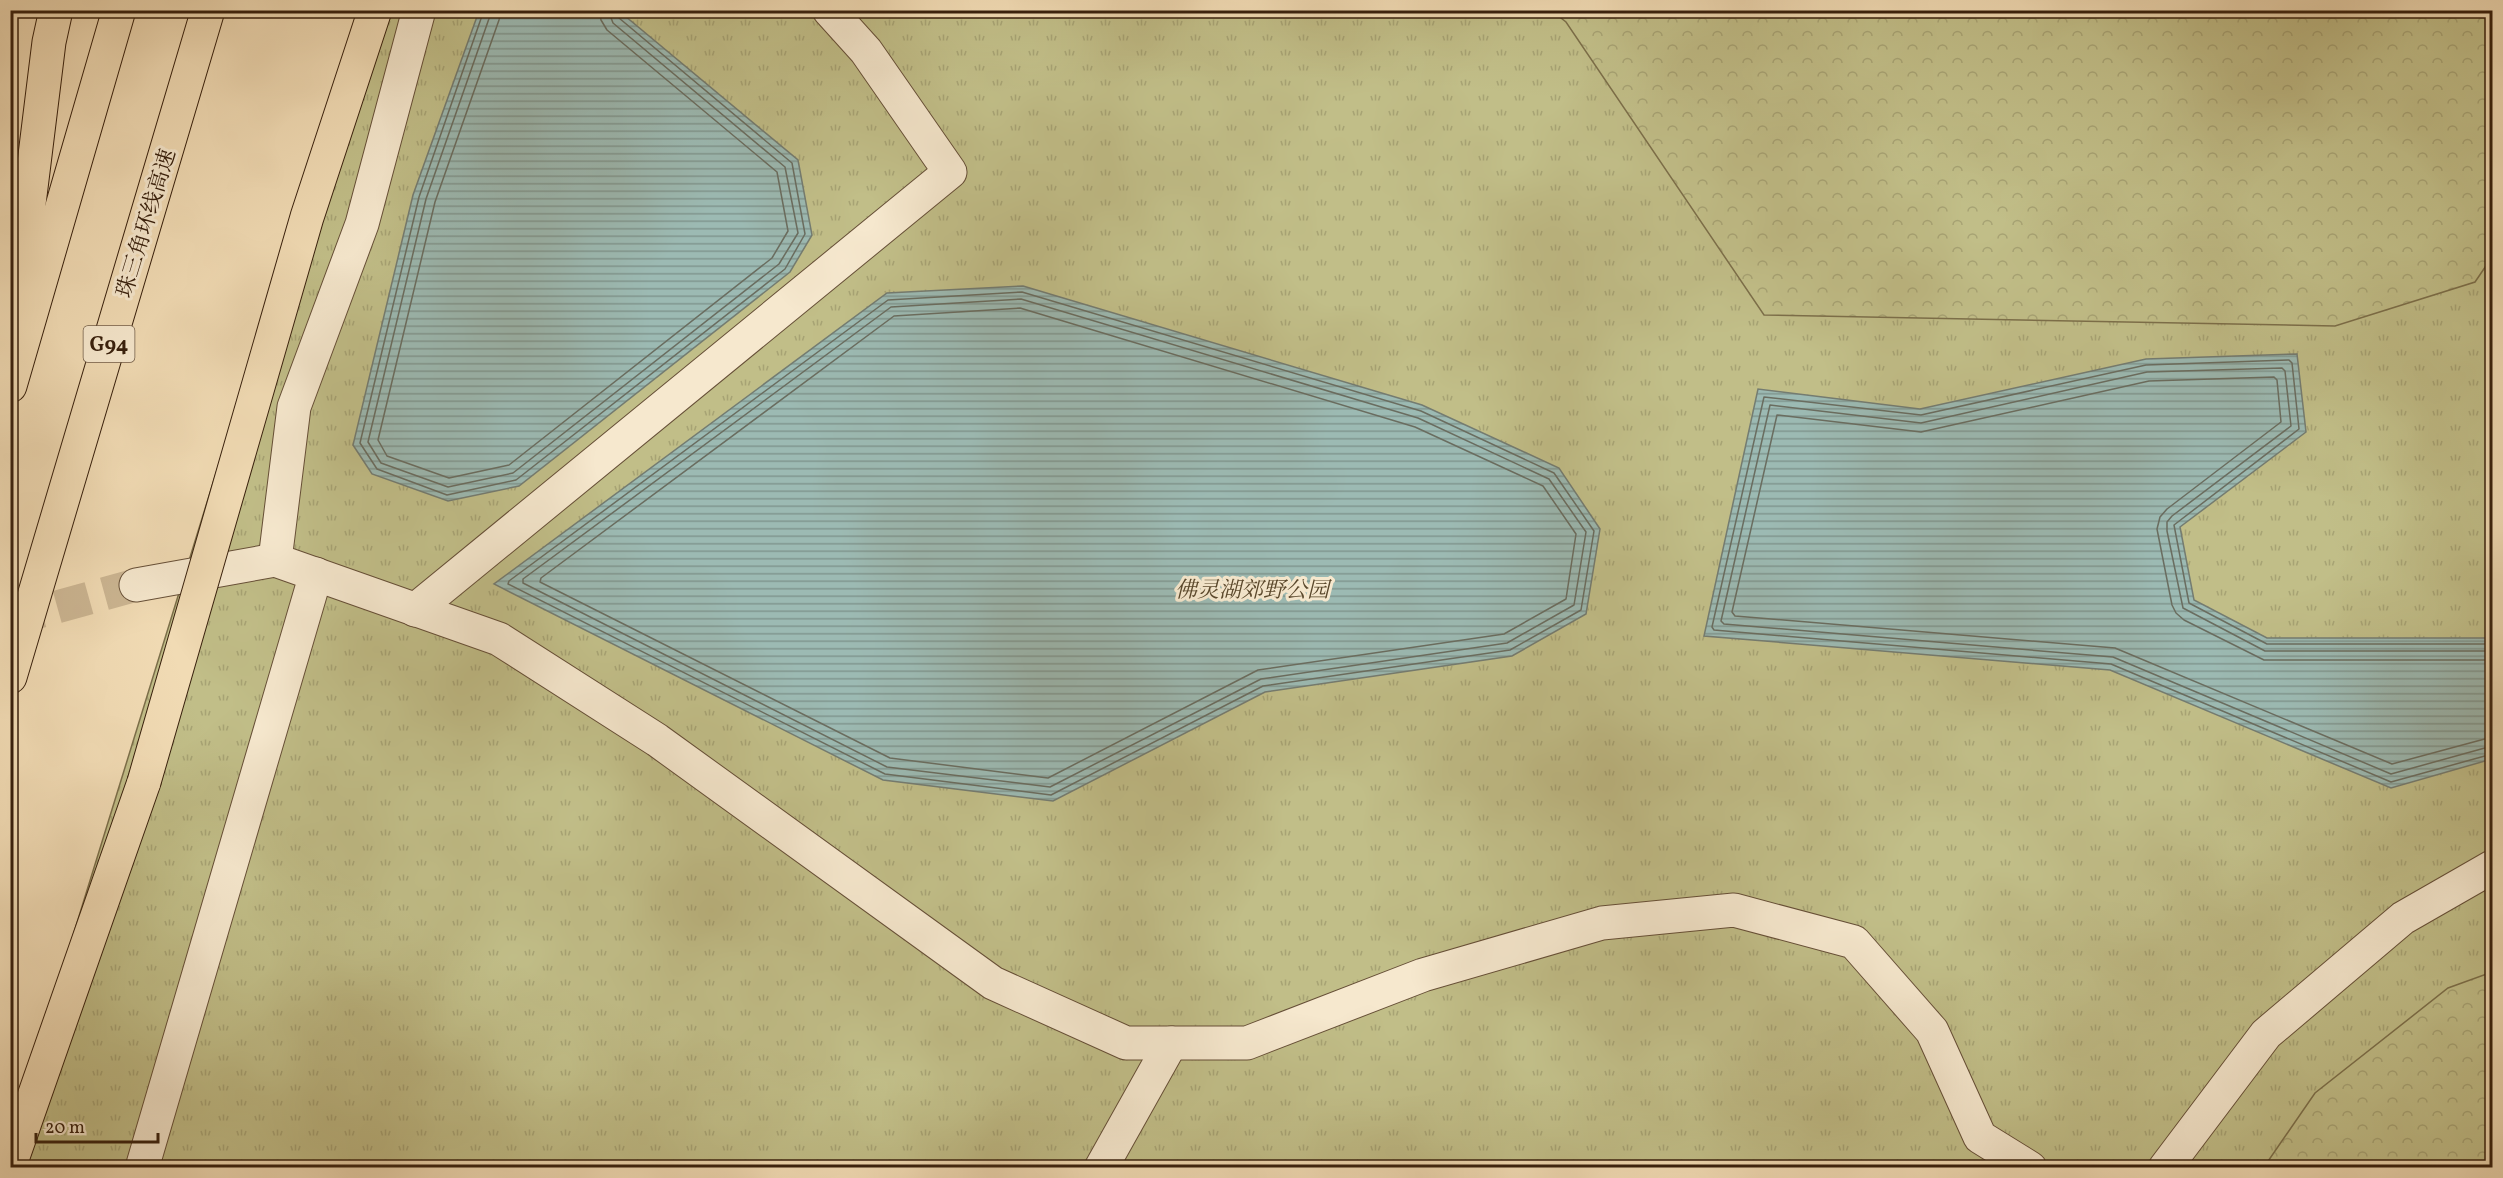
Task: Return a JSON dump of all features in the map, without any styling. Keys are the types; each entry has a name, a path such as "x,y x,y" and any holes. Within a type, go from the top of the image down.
{"highway":[{"path":"10,356 49,42 56,10"},
{"path":"10,386 119,10"},
{"name":"珠三角环线高速","path":"10,676 208,10"},
{"path":"10,1166 144,782 307,217 375,10"}],"street":[{"path":"275,560 294,407 362,224 419,10"},
{"path":"415,610 950,172 866,51 829,10"},
{"path":"136,585 275,560 499,639 637,728 993,982 1125,1043 1247,1043 1422,975 1602,923 1734,910 1854,942 1932,1031 1980,1137 2030,1167"},
{"path":"142,1167 316,574"},
{"path":"2165,1167 2266,1034 2403,918 2493,867"},
{"path":"1101,1167 1171,1043"}],"green space":[{"name":"佛灵湖郊野公园","path":"359,11 2492,11 2492,1167 11,1168 11,1136"},
{"path":"1552,11 2492,11 2492,257 2475,282 2335,326 1764,315 1566,22"},
{"path":"2492,972 2492,1167 2264,1167 2315,1093 2448,988"}],"water":[{"path":"479,11 619,11 798,160 812,235 790,272 519,486 448,501 372,474 353,445 413,195"},
{"path":"1023,286 1422,405 1559,468 1600,529 1586,614 1512,656 1265,692 1053,801 883,780 494,584 887,293"},
{"path":"2297,354 2306,432 2180,527 2194,600 2267,638 2492,638 2492,759 2391,788 2110,670 1704,636 1758,389 1920,409 2146,359"}],"tunnel":[{"path":"10,620 136,585"}]}
